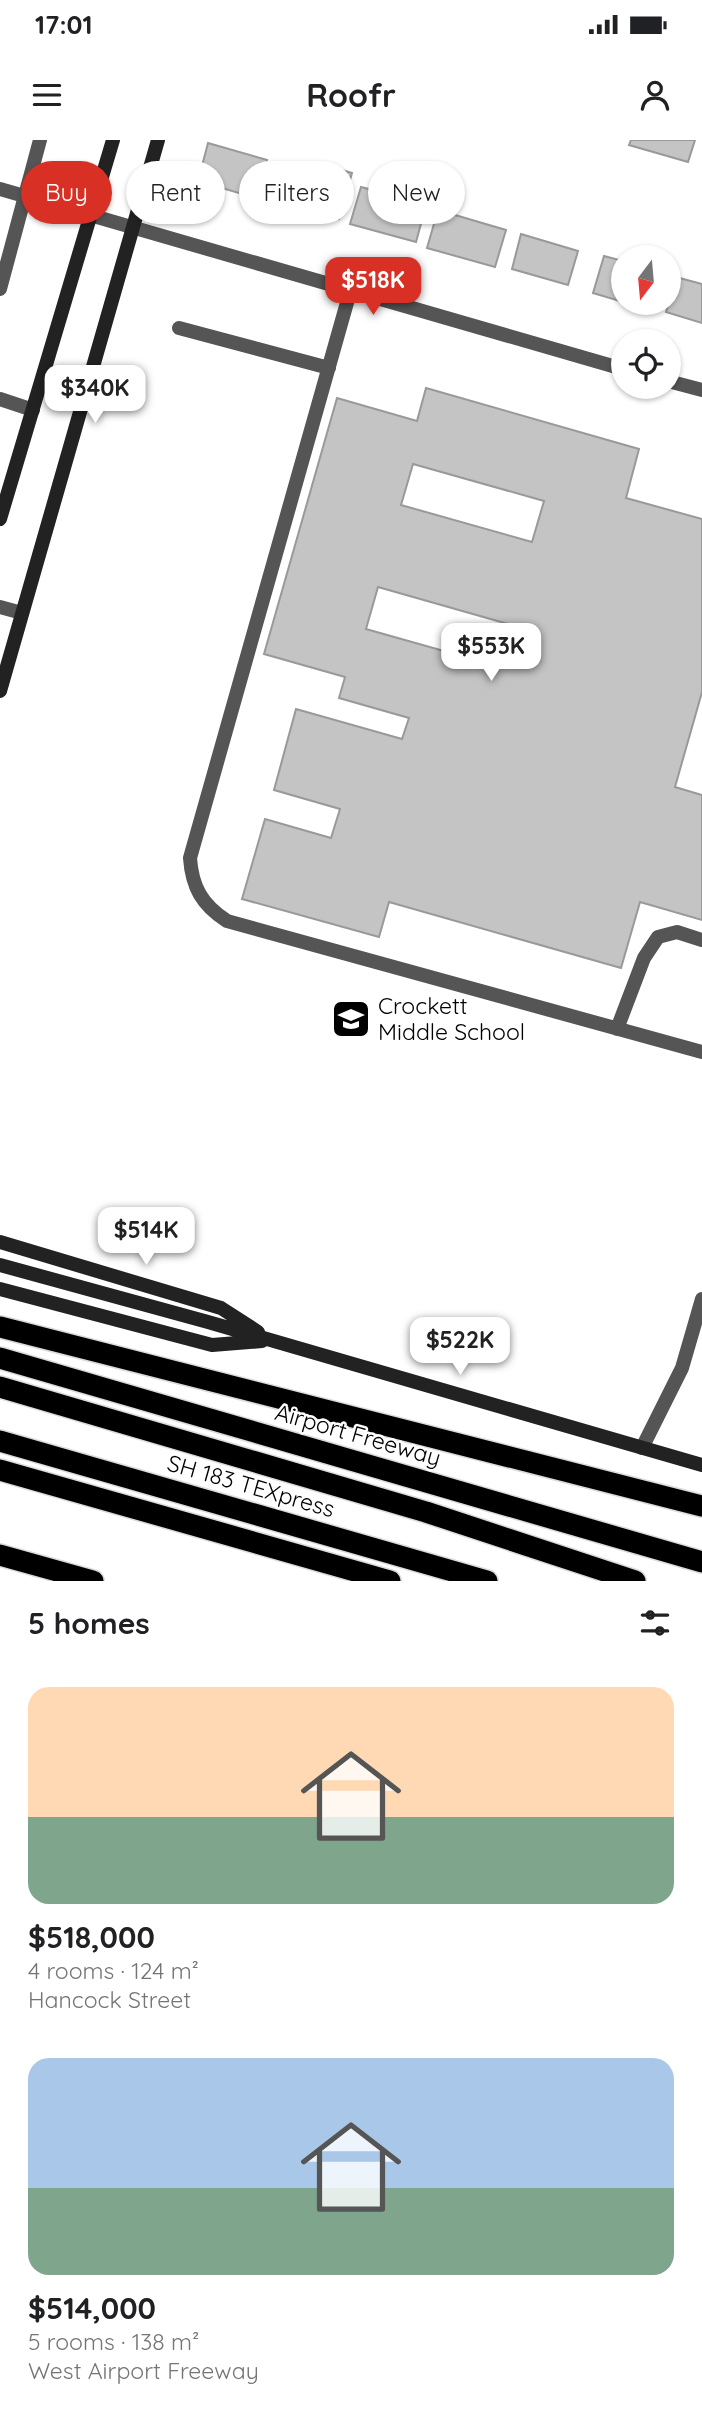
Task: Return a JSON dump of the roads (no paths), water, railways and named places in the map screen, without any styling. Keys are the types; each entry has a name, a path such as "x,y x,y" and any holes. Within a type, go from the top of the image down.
{"highway":[{"path":"0,1327 702,1506"},
{"name":"Airport Freeway","path":"0,1358 702,1562"},
{"path":"0,1387 412,1508 635,1581"},
{"name":"SH 183 TEXpress","path":"0,1441 487,1581"},
{"path":"0,1470 390,1581"},
{"path":"0,1555 93,1581"}],"main road":[{"path":"107,161 113,140"},
{"path":"0,691 158,140"},
{"path":"0,520 90,224"},
{"path":"0,1242 221,1308 270,1340"},
{"path":"0,1265 702,1465"},
{"path":"0,1290 212,1345 270,1340"}],"street":[{"path":"35,161 40,140"},
{"path":"0,189 21,195"},
{"path":"0,289 5,248 21,209"},
{"path":"112,222 611,366"},
{"path":"351,292 190,858 191,877 198,895 210,911 227,921 702,1052"},
{"path":"178,328 329,368"},
{"path":"681,384 702,390"},
{"path":"0,399 33,410"},
{"path":"0,607 22,613"},
{"path":"617,1029 644,958 658,937 677,932 702,940"},
{"path":"642,1448 682,1368 702,1299"}],"place":[{"name":"Crockett Middle School","path":"351,1019"}]}
